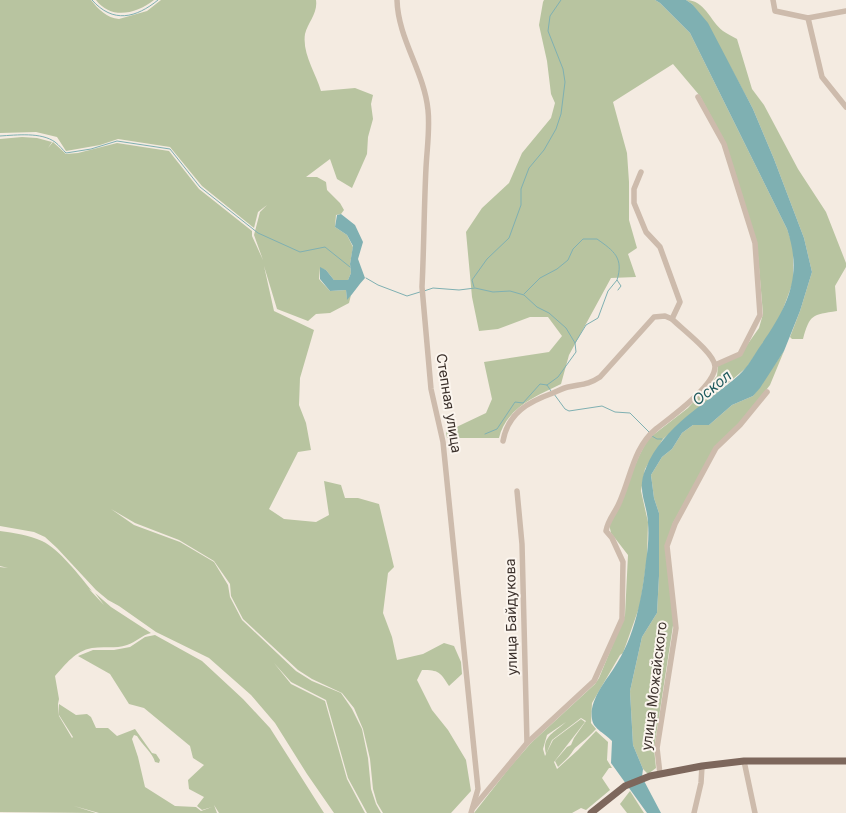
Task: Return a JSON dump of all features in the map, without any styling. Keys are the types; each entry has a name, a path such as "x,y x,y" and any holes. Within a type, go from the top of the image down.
{"main road":[{"path":"591,813 625,786 644,777 702,766 744,761 846,761"}],"street":[{"name":"Степная улица","path":"397,0 398,20 417,69 428,109 429,128 422,294 431,389 443,442 478,789 472,810"},
{"path":"773,0 775,11 808,18 846,11"},
{"path":"808,18 822,77 846,107"},
{"path":"698,97 724,144 755,243 760,315 740,354 715,365"},
{"path":"640,172 634,189 634,203 646,232 660,247 680,302 672,319"},
{"path":"472,810 526,743 594,681 622,619 623,562 612,538 606,532 607,523 620,501 637,454 652,433 685,407 709,381 714,374 715,365 711,356 672,319 665,316 654,317 600,377 590,384 567,387 552,393 525,406 515,414 506,427 503,441"},
{"name":"улица Можайского","path":"660,774 657,748 676,628 668,546 675,524 716,448 740,425 767,392"},
{"name":"улица Байдукова","path":"517,491 522,544 526,743"},
{"path":"744,761 755,813"},
{"path":"694,813 701,783 702,766"}],"green space":[{"path":"0,0 91,0 103,13 119,19 147,11 161,0 316,0 316,9 306,30 305,41 307,56 321,91 355,88 373,95 371,104 373,119 368,137 367,154 352,188 337,179 330,159 306,177 317,177 326,182 327,190 344,210 341,214 336,215 335,227 347,235 353,247 350,264 351,273 348,280 334,280 326,270 320,268 319,279 330,291 346,290 347,299 351,295 349,303 330,313 316,314 308,321 277,309 264,266 274,311 314,330 300,378 299,405 306,423 311,450 298,452 269,509 284,519 316,522 329,515 324,481 341,485 345,498 358,498 379,504 394,567 388,573 383,613 392,637 397,660 423,654 444,643 454,646 461,662 462,674 449,686 436,671 422,670 417,680 432,710 448,730 466,760 471,791 451,813 383,813 377,803 373,789 370,759 363,729 354,708 342,693 298,670 243,619 231,596 230,584 214,561 179,540 135,523 111,509 134,525 180,542 214,562 228,585 230,597 242,620 296,671 312,681 341,693 362,729 368,758 371,789 381,813 367,813 348,778 326,700 291,682 274,663 291,684 325,701 347,779 365,813 334,813 275,723 251,695 209,658 156,632 108,600 45,537 34,532 0,526 0,139 37,138 52,142 48,148 53,142 66,154 78,153 117,143 169,151 199,189 252,231 252,236 263,260 254,235 260,212 267,205 258,212 254,228 202,186 170,147 118,139 100,145 66,151 57,137 36,132 0,133"},
{"path":"96,0 154,0 139,9 124,13 109,10"},
{"path":"544,0 655,0 690,33 787,229 793,246 793,282 779,320 747,367 663,439 645,469 641,491 648,522 647,559 640,605 623,653 592,703 591,723 596,729 558,767 555,761 571,745 586,721 581,718 552,740 546,754 553,740 581,719 585,722 554,762 557,769 596,731 608,742 607,760 612,768 609,768 602,778 610,790 586,810 581,808 572,813 474,813 531,743 595,684 599,678 625,615 628,555 611,533 609,524 640,454 648,439 688,408 717,376 718,366 740,355 759,328 763,314 757,244 725,142 700,96 673,64 613,102 627,153 629,220 637,248 628,254 636,277 611,278 569,355 561,384 523,404 508,419 499,438 447,438 446,432 486,413 492,399 484,362 549,352 562,336 548,317 530,317 498,329 479,331 472,297 466,232 482,208 509,183 522,153 551,118 555,103 551,94 547,61 539,25","holes":["566,722 547,739 545,743 545,756 543,749 547,735"]},
{"path":"686,0 698,3 718,27 737,39 752,89 764,105 798,169 826,212 846,263 846,267 835,286 837,311 813,317 803,339 792,339 790,337 812,272 804,238 753,109 731,68 692,4"},
{"path":"784,351 770,385 740,423 714,449 673,523 666,546 674,619 654,749 656,768 648,774 643,769 633,745 630,691 642,637 657,613 659,513 654,498 651,475 662,457 672,449 682,433 693,425 709,425 732,405 753,396"},
{"path":"0,531 32,537 49,545 69,563 104,605 95,593 111,607 151,633 127,645 92,648 81,652 71,659 55,676 59,699 58,704 59,716 72,738 59,715 59,704 76,715 87,714 91,717 96,728 108,728 117,736 135,729 152,753 156,754 160,760 159,763 155,762 150,752 134,735 132,739 145,787 175,806 196,807 201,811 212,807 202,810 197,806 204,797 189,789 188,780 204,765 193,758 190,746 144,708 129,704 110,674 78,656 93,650 114,650 130,647 145,637 155,635 202,661 243,699 270,728 324,813 219,813 214,805 217,813 99,813 74,806 96,813 0,812 0,567 8,568 0,566"},
{"path":"630,791 644,813 627,813 620,804"}],"water":[{"path":"655,0 686,0 692,4 708,23 753,109 774,159 804,238 812,272 800,311 784,351 760,388 753,396 732,405 709,425 693,425 682,433 672,449 662,457 651,475 654,498 659,513 657,613 642,637 630,691 633,745 643,769 642,777 661,813 647,813 611,763 612,741 595,726 592,719 595,699 621,656 632,630 640,603 648,537 647,516 642,490 643,476 654,453 674,428 739,375 748,365 779,317 790,290 793,276 792,246 787,229 690,33"},
{"path":"341,214 355,225 363,242 358,259 365,278 347,300 346,290 330,291 320,279 320,267 326,270 334,280 348,280 351,273 350,264 353,246 347,235 335,227 337,215"}],"waterway":[{"path":"92,0 108,13 125,16 141,11 158,0"},
{"path":"474,287 472,280 487,259 509,238 521,205 521,189 529,168 544,150 556,129 561,114 565,82 563,69 548,31 550,16 561,0"},
{"path":"0,136 29,135 43,137 55,142 66,153 91,149 117,141 170,149 200,187 258,233 300,252 325,247 350,267"},
{"path":"524,294 540,278 557,269 568,260 573,249 583,239 597,239 613,251 619,266 617,280"},
{"path":"366,278 378,285 407,296 420,292"},
{"path":"575,343 586,325 598,318 608,291 617,280 621,286 618,290"},
{"path":"424,291 433,288 459,290 475,288 493,292 510,291 524,295 537,307 549,313 566,328 575,343 576,352 558,377 547,385"},
{"path":"485,434 497,429 515,402 523,403 540,384 547,385 551,391"},
{"path":"554,394 565,409 569,411 602,406 615,412 630,413 650,433"},
{"path":"652,436 662,439"}],"water label":[{"name":"Оскол","path":"712,388"}]}
